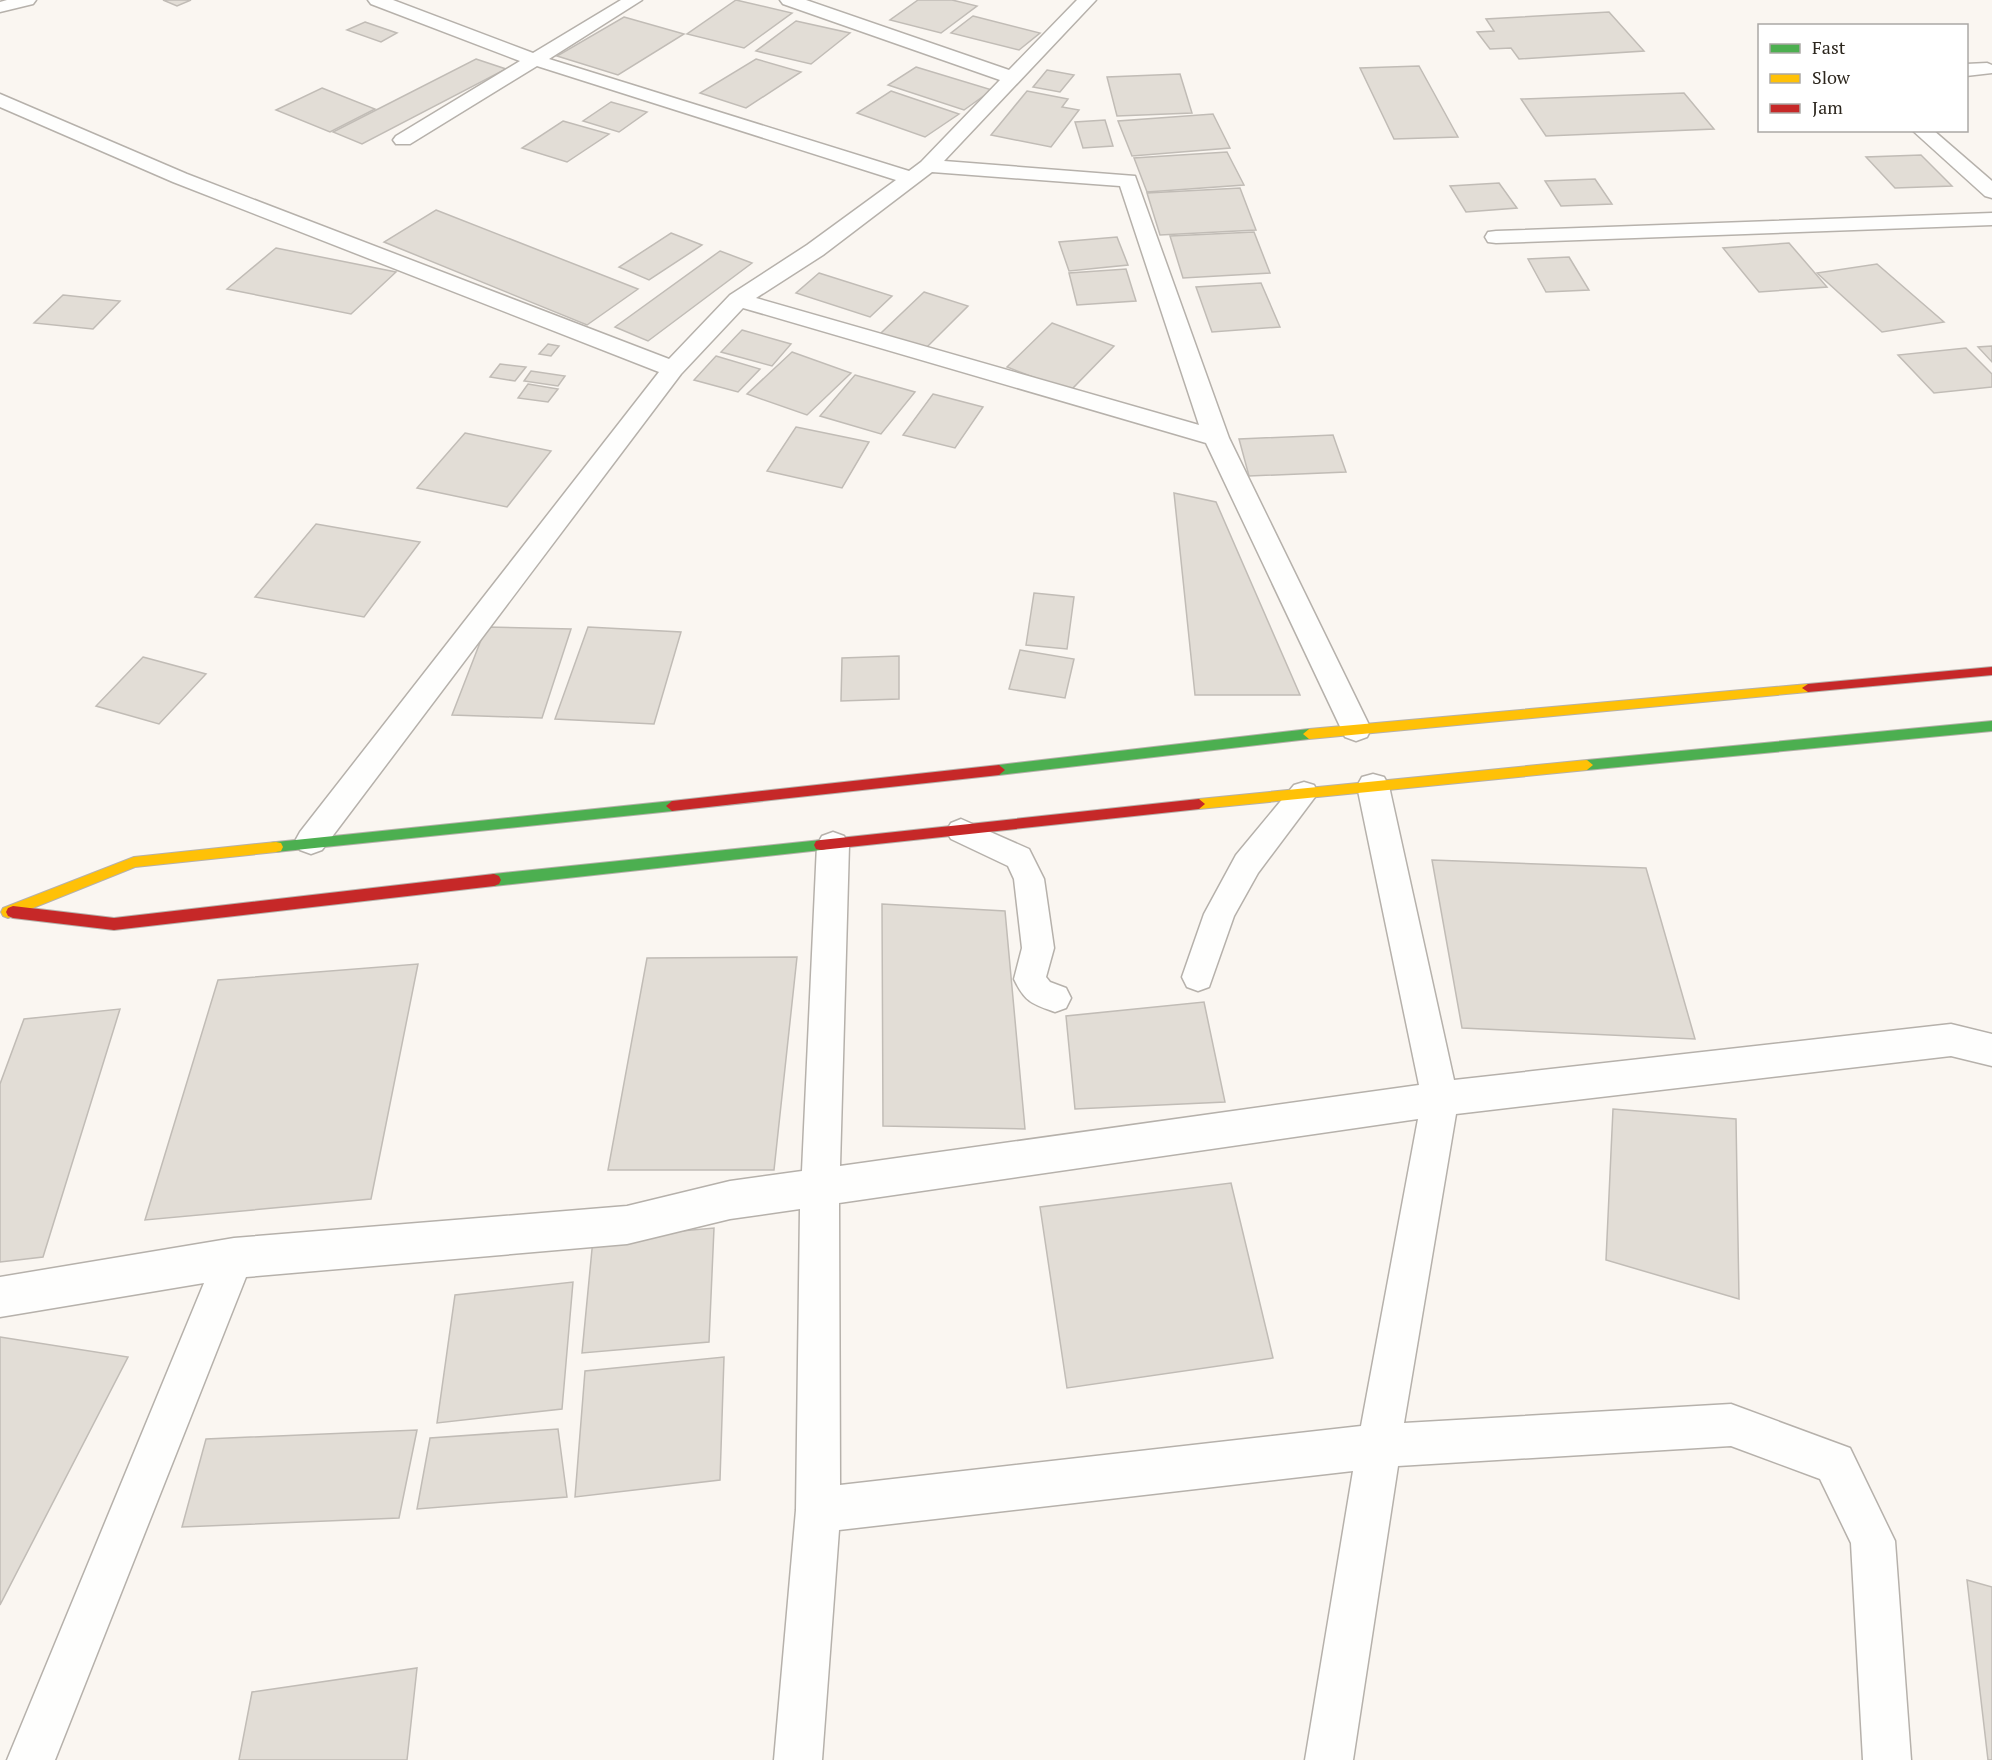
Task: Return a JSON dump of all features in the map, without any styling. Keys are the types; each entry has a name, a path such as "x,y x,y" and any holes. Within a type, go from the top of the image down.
{"main road":[{"path":"4,912 134,862 311,841 821,791 1356,729 1992,672"},
{"path":"4,912 114,924 322,898 1304,793 1992,726"}],"street":[{"path":"0,7 27,0"},
{"path":"377,0 535,60 920,172 1128,180 1216,438 1356,729"},
{"path":"403,140 633,0"},
{"path":"789,0 1013,78"},
{"path":"311,841 673,369 738,300 815,250 920,172 1087,0"},
{"path":"1968,70 1987,69"},
{"path":"0,100 180,178 673,369"},
{"path":"1923,132 1992,192"},
{"path":"1496,237 1992,219"},
{"path":"738,300 1216,438"},
{"path":"1329,1760 1379,1446 1440,1099 1373,786"},
{"path":"798,1760 818,1510 820,1188 833,845"},
{"path":"0,1297 234,1258 627,1225 730,1200 1440,1099 1951,1041 1992,1050"},
{"path":"31,1760 234,1258"},
{"path":"818,1510 1379,1446 1731,1425 1835,1463 1873,1542 1887,1760"}],"lane":[{"path":"1198,977 1219,914 1247,864 1304,793"},
{"path":"961,831 1019,858 1029,879 1038,948 1030,980 1039,992 1055,998"}],"building":[{"path":"163,0 191,0 177,6"},
{"path":"736,0 792,13 744,48 687,34"},
{"path":"918,0 952,0 977,6 941,33 890,20"},
{"path":"1609,12 1644,51 1519,59 1511,48 1490,49 1477,32 1494,31 1486,19"},
{"path":"973,16 1040,33 1019,50 951,33"},
{"path":"624,17 684,34 618,75 557,56"},
{"path":"796,21 850,33 811,64 756,51"},
{"path":"365,22 397,33 381,42 347,30"},
{"path":"476,59 506,69 362,144 333,132"},
{"path":"756,59 801,72 746,108 700,93"},
{"path":"1419,66 1458,137 1394,139 1360,68"},
{"path":"916,67 992,90 964,110 888,85"},
{"path":"1047,70 1074,75 1060,92 1033,87"},
{"path":"1180,74 1192,113 1117,116 1107,77"},
{"path":"322,88 375,109 330,132 276,110"},
{"path":"891,91 959,114 925,137 857,113"},
{"path":"1027,91 1068,99 1062,107 1079,110 1051,147 991,135"},
{"path":"1684,93 1714,129 1546,136 1521,99"},
{"path":"611,102 647,112 619,132 583,121"},
{"path":"1213,114 1230,148 1132,156 1118,121"},
{"path":"1105,120 1113,146 1083,148 1075,122"},
{"path":"563,121 609,134 567,162 522,148"},
{"path":"1227,152 1244,185 1147,192 1134,158"},
{"path":"1921,155 1952,186 1895,188 1866,157"},
{"path":"1595,179 1612,204 1561,206 1545,181"},
{"path":"1499,183 1517,208 1466,212 1450,186"},
{"path":"1240,188 1256,230 1160,235 1147,193"},
{"path":"436,210 638,289 587,325 384,242"},
{"path":"1254,232 1270,273 1183,278 1170,236"},
{"path":"671,233 702,245 649,280 619,267"},
{"path":"1117,237 1128,265 1069,271 1059,242"},
{"path":"1789,243 1827,287 1759,292 1723,248"},
{"path":"276,248 396,272 351,314 227,289"},
{"path":"720,251 752,263 648,341 615,327"},
{"path":"1569,257 1589,290 1546,292 1528,259"},
{"path":"1877,264 1944,322 1882,332 1817,273"},
{"path":"1126,269 1136,301 1077,305 1069,273"},
{"path":"819,273 892,296 870,317 796,293"},
{"path":"1261,283 1280,327 1212,332 1196,287"},
{"path":"924,292 968,306 925,349 880,334"},
{"path":"63,295 120,301 93,329 34,323"},
{"path":"1052,323 1114,346 1070,391 1007,367"},
{"path":"742,330 791,344 772,366 721,352"},
{"path":"548,344 559,346 551,356 539,354"},
{"path":"1992,346 1992,362 1978,347"},
{"path":"1966,348 1992,374 1992,387 1934,393 1898,355"},
{"path":"792,352 851,373 807,415 747,394"},
{"path":"716,356 760,369 738,392 694,380"},
{"path":"500,364 526,367 515,381 490,377"},
{"path":"531,371 565,376 558,386 524,381"},
{"path":"855,375 915,392 881,434 820,416"},
{"path":"528,384 558,389 548,402 518,398"},
{"path":"933,394 983,407 955,448 903,435"},
{"path":"796,427 869,442 842,488 767,471"},
{"path":"465,433 551,451 507,507 417,488"},
{"path":"1333,435 1346,472 1249,476 1239,439"},
{"path":"1174,493 1216,502 1300,695 1195,695"},
{"path":"316,524 420,542 364,617 255,597"},
{"path":"1034,593 1074,597 1067,649 1026,645"},
{"path":"486,627 571,629 542,718 452,715"},
{"path":"588,627 681,632 654,724 555,719"},
{"path":"1020,650 1074,659 1065,698 1009,689"},
{"path":"899,656 899,699 841,701 842,658"},
{"path":"143,657 206,674 159,724 96,706"},
{"path":"1432,860 1646,868 1695,1039 1462,1028"},
{"path":"882,904 1005,911 1025,1129 883,1126"},
{"path":"797,957 774,1170 608,1170 647,958"},
{"path":"418,964 371,1199 145,1220 218,980"},
{"path":"1204,1002 1225,1102 1075,1109 1066,1016"},
{"path":"120,1009 43,1257 0,1262 0,1084 24,1019"},
{"path":"1613,1109 1736,1119 1739,1299 1606,1260"},
{"path":"1231,1183 1273,1358 1067,1388 1040,1207"},
{"path":"714,1228 709,1342 582,1353 593,1239"},
{"path":"573,1282 562,1409 437,1423 455,1295"},
{"path":"0,1337 128,1357 0,1605"},
{"path":"724,1357 720,1480 575,1497 585,1371"},
{"path":"558,1429 567,1497 417,1509 430,1438"},
{"path":"417,1430 399,1518 182,1527 206,1439"},
{"path":"1967,1580 1992,1587 1992,1760 1988,1760"},
{"path":"417,1668 407,1760 239,1760 252,1692"}],"traffic: fast":[{"path":"1587,765 1992,726"},
{"path":"999,770 1309,734"},
{"path":"276,847 672,806"},
{"path":"494,880 821,845"}],"traffic: slow":[{"path":"1309,734 1808,688"},
{"path":"1199,804 1587,765"},
{"path":"8,912 134,862 276,847"}],"traffic: jam":[{"path":"1808,688 1992,671"},
{"path":"672,806 999,770"},
{"path":"821,845 1199,804"},
{"path":"13,912 114,924 494,880"}]}
